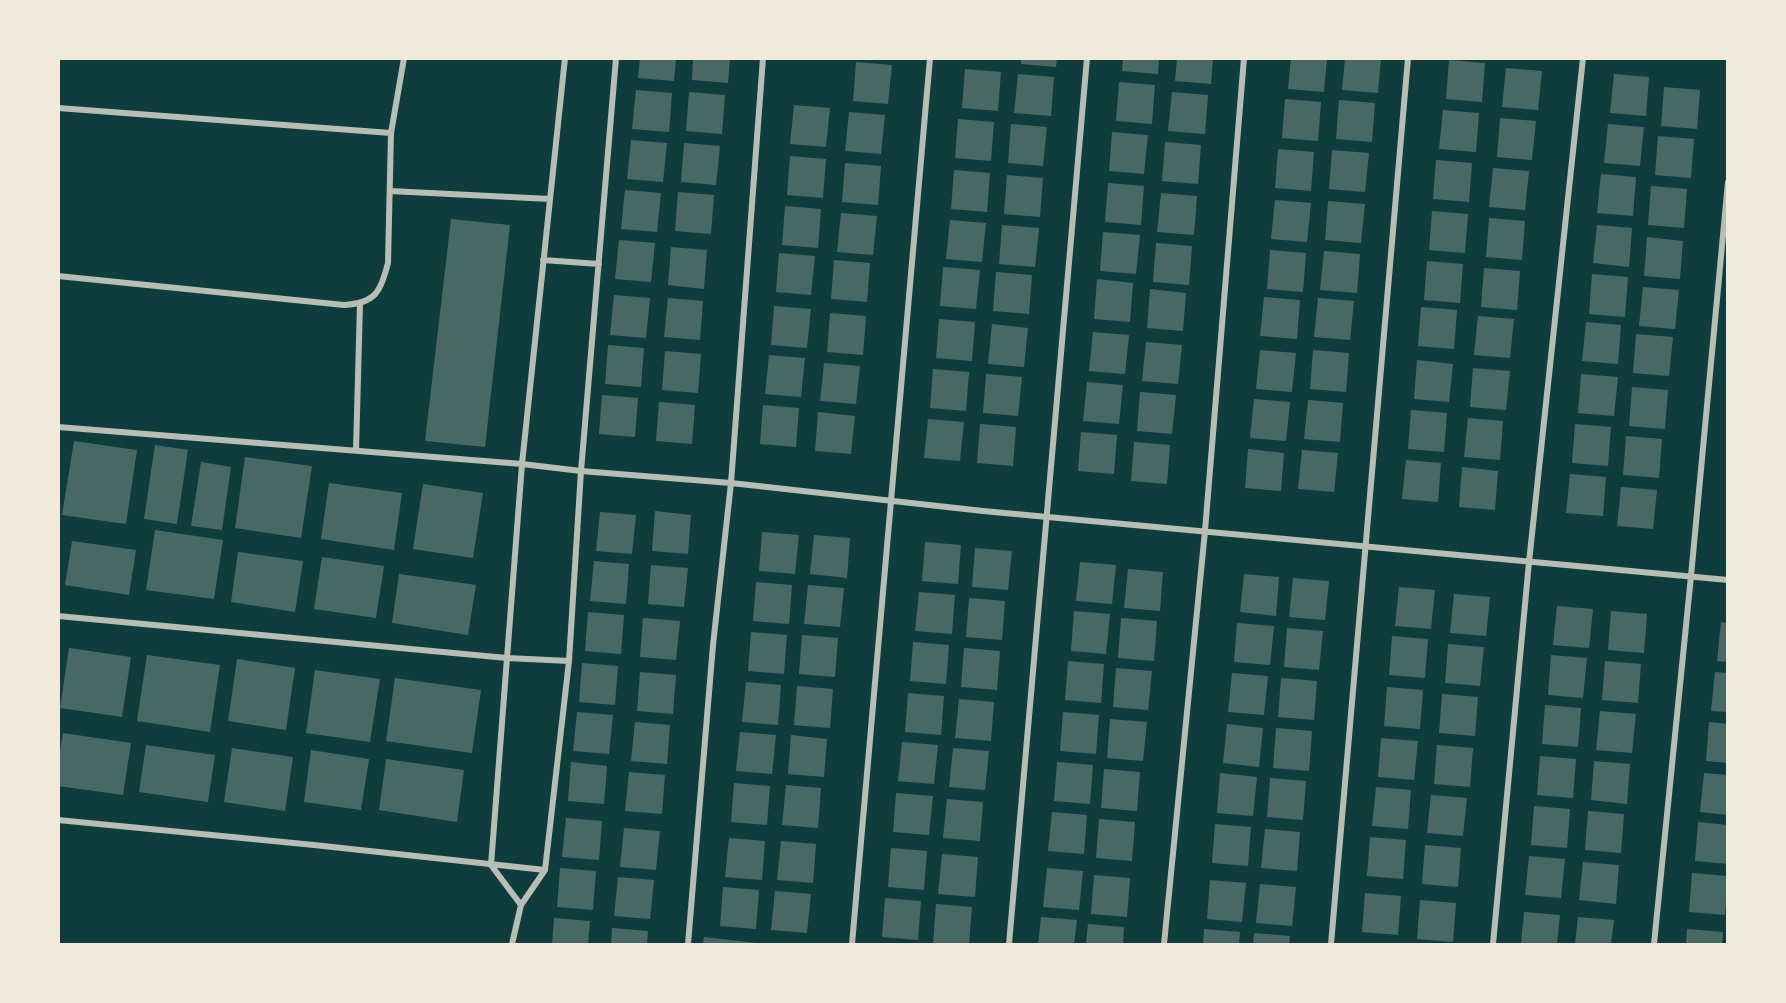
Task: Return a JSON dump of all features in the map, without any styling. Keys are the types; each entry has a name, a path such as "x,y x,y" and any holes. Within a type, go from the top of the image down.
{"street":[{"path":"58,276 344,304 360,304 373,298 382,283 388,263 391,133 404,58"},
{"path":"521,905 491,865 522,464 565,58"},
{"path":"512,945 521,905 545,870 569,661 581,471 616,58"},
{"path":"688,945 713,645 731,483 763,58"},
{"path":"852,945 930,58"},
{"path":"1009,945 1087,58"},
{"path":"1164,945 1205,531 1244,58"},
{"path":"1330,945 1408,58"},
{"path":"1493,945 1529,561 1583,58"},
{"path":"58,108 391,133"},
{"path":"1654,945 1728,182"},
{"path":"390,190 550,199"},
{"path":"543,260 599,264"},
{"path":"356,450 360,304"},
{"path":"58,427 731,483 1048,517 1728,580"},
{"path":"58,616 507,658 569,661"},
{"path":"58,820 545,870"}],"building":[{"path":"640,58 676,58 674,81 638,78"},
{"path":"693,58 730,58 728,83 692,80"},
{"path":"1021,58 1057,58 1056,67 1021,64"},
{"path":"1123,58 1159,58 1158,74 1122,71"},
{"path":"1177,58 1213,58 1211,84 1175,81"},
{"path":"1291,58 1327,58 1324,92 1288,89"},
{"path":"1345,58 1381,58 1378,93 1342,90"},
{"path":"1449,60 1485,63 1482,102 1446,99"},
{"path":"856,62 892,65 888,104 853,101"},
{"path":"1506,68 1542,71 1538,110 1502,107"},
{"path":"965,69 1001,72 998,111 962,108"},
{"path":"1018,74 1054,77 1051,116 1014,113"},
{"path":"1614,74 1649,77 1646,116 1610,113"},
{"path":"1119,82 1155,85 1152,124 1116,121"},
{"path":"1664,87 1700,90 1697,129 1661,126"},
{"path":"636,90 672,93 669,132 632,129"},
{"path":"689,92 725,95 722,134 686,131"},
{"path":"1172,92 1208,95 1205,134 1168,131"},
{"path":"1285,99 1321,102 1318,141 1282,138"},
{"path":"1339,100 1375,103 1372,142 1336,139"},
{"path":"794,105 830,108 826,147 790,144"},
{"path":"1443,110 1479,113 1476,152 1439,149"},
{"path":"849,112 885,115 881,154 845,151"},
{"path":"1500,118 1536,121 1532,160 1497,157"},
{"path":"958,119 994,122 991,161 955,158"},
{"path":"1011,124 1047,127 1043,166 1008,163"},
{"path":"1608,124 1644,127 1640,166 1604,163"},
{"path":"1112,132 1148,135 1144,174 1109,171"},
{"path":"1658,136 1694,139 1691,178 1655,175"},
{"path":"631,140 667,143 663,182 627,179"},
{"path":"1165,142 1201,145 1198,184 1162,181"},
{"path":"684,143 720,146 716,185 681,182"},
{"path":"1278,149 1314,152 1311,191 1275,188"},
{"path":"1332,150 1369,153 1365,192 1329,189"},
{"path":"790,156 826,159 823,198 787,195"},
{"path":"1436,160 1472,163 1469,202 1433,199"},
{"path":"845,163 881,166 878,205 842,202"},
{"path":"1493,168 1529,171 1525,210 1489,207"},
{"path":"954,170 990,173 987,212 951,209"},
{"path":"1601,174 1636,177 1633,216 1597,213"},
{"path":"1007,175 1043,178 1040,217 1004,214"},
{"path":"1108,183 1144,186 1141,225 1105,222"},
{"path":"1651,186 1687,189 1684,228 1648,225"},
{"path":"625,190 661,193 657,232 621,229"},
{"path":"678,192 714,195 711,234 675,231"},
{"path":"1161,193 1197,196 1194,235 1157,232"},
{"path":"1275,200 1311,203 1307,242 1271,239"},
{"path":"1328,201 1365,204 1361,243 1325,240"},
{"path":"785,206 821,209 818,248 782,245"},
{"path":"1432,211 1468,214 1465,253 1429,250"},
{"path":"841,213 877,216 873,255 837,252"},
{"path":"1489,218 1525,221 1522,260 1486,257"},
{"path":"451,219 510,225 485,447 425,441"},
{"path":"950,220 986,223 982,262 946,259"},
{"path":"1002,225 1039,228 1035,267 999,264"},
{"path":"1597,225 1632,228 1629,267 1593,263"},
{"path":"1103,232 1140,235 1136,274 1100,271"},
{"path":"1647,237 1683,241 1680,279 1644,276"},
{"path":"619,240 655,243 651,282 615,279"},
{"path":"1156,243 1192,246 1189,285 1153,282"},
{"path":"671,247 707,250 704,289 668,285"},
{"path":"1270,250 1306,253 1303,292 1267,289"},
{"path":"1324,251 1360,254 1357,293 1320,290"},
{"path":"779,253 815,256 811,295 776,292"},
{"path":"834,260 870,263 867,302 831,299"},
{"path":"1427,261 1463,264 1460,303 1424,300"},
{"path":"943,267 980,270 976,309 940,306"},
{"path":"1484,268 1520,271 1517,310 1481,307"},
{"path":"996,272 1032,275 1029,314 993,311"},
{"path":"1592,274 1628,277 1625,317 1589,314"},
{"path":"1097,279 1133,283 1130,322 1094,319"},
{"path":"1643,287 1679,290 1675,329 1639,326"},
{"path":"1150,289 1186,293 1183,331 1147,328"},
{"path":"614,295 650,298 646,338 610,335"},
{"path":"1264,297 1300,300 1297,339 1260,336"},
{"path":"668,298 703,301 700,340 664,337"},
{"path":"1318,298 1354,301 1350,340 1314,337"},
{"path":"774,306 811,309 807,348 771,345"},
{"path":"1421,307 1457,310 1454,349 1418,346"},
{"path":"830,313 866,316 863,355 827,352"},
{"path":"1478,316 1514,319 1510,358 1474,355"},
{"path":"939,319 975,322 972,361 936,358"},
{"path":"1586,322 1621,325 1618,364 1582,361"},
{"path":"992,324 1028,328 1024,367 988,364"},
{"path":"1093,332 1129,335 1125,374 1089,371"},
{"path":"1636,334 1673,337 1669,376 1633,373"},
{"path":"1146,342 1182,345 1178,384 1142,381"},
{"path":"608,345 644,348 641,387 605,384"},
{"path":"1260,350 1296,353 1292,392 1256,389"},
{"path":"1313,350 1349,353 1346,392 1310,389"},
{"path":"665,351 701,354 698,393 662,390"},
{"path":"769,355 805,358 801,397 765,394"},
{"path":"1417,360 1453,364 1449,402 1414,399"},
{"path":"824,363 860,366 856,404 820,401"},
{"path":"1473,368 1510,371 1506,410 1470,407"},
{"path":"933,369 969,372 966,411 930,408"},
{"path":"986,374 1022,377 1018,416 983,413"},
{"path":"1581,374 1618,377 1614,416 1578,413"},
{"path":"1087,382 1123,385 1119,424 1083,421"},
{"path":"1632,387 1668,390 1665,429 1629,426"},
{"path":"1140,392 1176,395 1172,434 1137,431"},
{"path":"602,395 638,398 635,437 599,434"},
{"path":"1254,399 1290,402 1286,441 1250,438"},
{"path":"1308,400 1343,403 1340,442 1304,439"},
{"path":"659,402 695,405 692,444 656,441"},
{"path":"763,405 799,408 796,447 760,444"},
{"path":"1411,410 1447,413 1444,452 1408,449"},
{"path":"818,412 855,416 851,454 815,451"},
{"path":"1468,418 1503,421 1500,460 1464,457"},
{"path":"928,419 964,422 960,461 924,458"},
{"path":"980,424 1016,427 1013,466 977,463"},
{"path":"1575,424 1611,427 1608,466 1572,463"},
{"path":"1081,432 1117,435 1114,474 1078,471"},
{"path":"1626,436 1662,439 1659,478 1623,475"},
{"path":"74,441 137,450 126,524 62,515"},
{"path":"1134,442 1170,445 1167,484 1131,481"},
{"path":"155,445 188,450 177,524 144,519"},
{"path":"1248,449 1284,453 1281,491 1245,488"},
{"path":"1302,450 1338,453 1334,492 1298,489"},
{"path":"245,457 312,466 301,538 235,528"},
{"path":"1406,460 1441,463 1438,502 1402,499"},
{"path":"201,462 231,467 222,530 191,526"},
{"path":"1462,467 1498,471 1495,510 1459,507"},
{"path":"1570,474 1606,477 1603,516 1566,513"},
{"path":"329,483 402,493 394,550 321,539"},
{"path":"423,484 483,493 473,558 413,549"},
{"path":"1621,487 1657,490 1653,529 1617,526"},
{"path":"655,511 691,515 688,554 652,551"},
{"path":"600,512 636,515 632,554 596,551"},
{"path":"155,530 223,540 214,599 146,590"},
{"path":"762,532 799,535 795,574 759,571"},
{"path":"814,535 850,538 847,578 810,574"},
{"path":"72,541 136,550 129,595 65,585"},
{"path":"925,542 961,545 958,584 922,581"},
{"path":"975,548 1012,551 1008,590 972,587"},
{"path":"238,552 303,561 295,612 231,602"},
{"path":"322,557 384,566 376,618 314,609"},
{"path":"594,561 629,564 626,604 590,601"},
{"path":"1080,562 1116,565 1112,604 1076,601"},
{"path":"651,565 688,568 684,607 648,604"},
{"path":"1128,569 1163,572 1160,611 1124,608"},
{"path":"399,574 476,585 468,635 392,623"},
{"path":"1244,574 1279,577 1276,616 1240,612"},
{"path":"1293,578 1329,581 1325,620 1289,617"},
{"path":"756,582 792,585 789,624 753,621"},
{"path":"808,585 844,588 840,627 804,624"},
{"path":"1399,587 1435,590 1431,629 1395,626"},
{"path":"919,592 955,595 952,634 915,631"},
{"path":"1454,594 1490,597 1486,636 1450,633"},
{"path":"969,598 1005,601 1002,640 966,637"},
{"path":"1557,606 1593,609 1589,648 1553,645"},
{"path":"1074,611 1110,614 1106,654 1071,651"},
{"path":"1611,611 1647,614 1644,653 1608,650"},
{"path":"588,612 624,615 621,654 585,651"},
{"path":"643,618 680,621 676,660 640,657"},
{"path":"1121,618 1157,621 1154,661 1118,658"},
{"path":"1721,622 1728,623 1728,662 1717,661"},
{"path":"1237,623 1274,626 1270,665 1234,662"},
{"path":"1287,628 1323,631 1319,670 1284,667"},
{"path":"751,632 787,635 784,674 748,671"},
{"path":"802,635 838,638 835,677 799,674"},
{"path":"1392,636 1428,639 1425,678 1389,675"},
{"path":"913,642 949,645 946,684 910,681"},
{"path":"1448,644 1484,647 1480,686 1445,683"},
{"path":"69,648 131,657 122,717 60,708"},
{"path":"964,648 1000,651 997,690 961,687"},
{"path":"147,655 220,665 210,732 137,721"},
{"path":"1551,655 1587,658 1583,698 1548,695"},
{"path":"237,659 295,668 286,730 228,721"},
{"path":"1068,661 1104,664 1101,703 1065,700"},
{"path":"1605,661 1641,664 1638,703 1602,700"},
{"path":"582,663 618,666 615,705 579,702"},
{"path":"1116,668 1152,671 1148,710 1113,707"},
{"path":"315,670 380,679 370,742 306,733"},
{"path":"640,672 676,675 673,714 637,711"},
{"path":"1715,672 1728,673 1728,712 1711,711"},
{"path":"1232,673 1268,676 1264,715 1228,712"},
{"path":"395,678 481,690 472,753 386,741"},
{"path":"1281,678 1317,681 1314,720 1278,717"},
{"path":"746,682 781,685 778,725 742,722"},
{"path":"797,686 833,689 830,728 794,725"},
{"path":"1387,687 1423,690 1420,729 1384,726"},
{"path":"908,693 944,696 941,735 905,732"},
{"path":"1442,694 1478,697 1475,736 1439,733"},
{"path":"959,699 994,702 991,741 955,738"},
{"path":"1545,705 1581,708 1578,747 1542,744"},
{"path":"1600,711 1636,714 1632,753 1596,750"},
{"path":"577,712 613,715 609,754 573,751"},
{"path":"1063,712 1099,715 1096,754 1060,751"},
{"path":"1110,719 1147,722 1143,761 1107,758"},
{"path":"635,722 670,725 667,764 631,761"},
{"path":"1709,722 1728,724 1728,763 1706,761"},
{"path":"1227,724 1263,728 1259,767 1223,763"},
{"path":"1276,728 1312,731 1309,771 1273,768"},
{"path":"740,732 776,735 772,774 736,771"},
{"path":"63,733 131,743 123,795 58,786 58,762"},
{"path":"791,735 827,739 824,777 788,774"},
{"path":"1381,738 1418,741 1414,780 1378,777"},
{"path":"902,742 938,745 934,784 898,781"},
{"path":"146,745 215,755 208,802 139,792"},
{"path":"1437,745 1473,748 1470,787 1434,784"},
{"path":"232,748 293,757 285,811 224,802"},
{"path":"953,748 989,751 985,790 949,787"},
{"path":"311,750 369,759 361,810 304,802"},
{"path":"1540,756 1576,759 1573,798 1537,795"},
{"path":"386,759 464,770 457,822 379,810"},
{"path":"1594,761 1630,764 1627,804 1591,800"},
{"path":"571,762 607,766 604,804 568,801"},
{"path":"1057,762 1093,765 1090,804 1054,801"},
{"path":"1104,769 1140,772 1137,811 1101,808"},
{"path":"629,772 665,775 662,814 625,811"},
{"path":"1220,773 1257,777 1253,816 1217,813"},
{"path":"1704,773 1728,775 1728,815 1700,812"},
{"path":"1270,778 1306,781 1303,820 1267,817"},
{"path":"734,783 770,786 767,825 731,822"},
{"path":"786,785 821,788 818,828 782,825"},
{"path":"1376,787 1411,790 1408,829 1372,826"},
{"path":"896,793 933,796 929,835 893,832"},
{"path":"1431,795 1467,798 1463,836 1427,833"},
{"path":"947,799 983,802 980,841 943,838"},
{"path":"1534,806 1570,809 1567,848 1531,845"},
{"path":"1588,811 1624,814 1621,853 1585,850"},
{"path":"1052,812 1087,815 1084,854 1048,851"},
{"path":"566,818 602,821 599,860 562,857"},
{"path":"1099,819 1135,822 1132,861 1096,858"},
{"path":"1698,822 1728,825 1728,864 1695,861"},
{"path":"1215,824 1251,827 1248,866 1212,863"},
{"path":"624,828 660,831 656,870 620,867"},
{"path":"1265,829 1300,832 1297,871 1261,868"},
{"path":"1370,837 1406,840 1403,879 1367,876"},
{"path":"729,838 765,841 762,880 725,877"},
{"path":"781,841 816,844 813,883 777,880"},
{"path":"1425,845 1461,848 1458,887 1422,884"},
{"path":"891,848 927,851 924,890 888,887"},
{"path":"942,854 978,857 975,897 938,894"},
{"path":"1529,856 1565,859 1561,898 1525,895"},
{"path":"1583,862 1619,865 1616,904 1579,900"},
{"path":"560,868 596,871 593,910 557,907"},
{"path":"1047,868 1083,871 1079,910 1043,907"},
{"path":"1692,873 1728,876 1725,915 1689,912"},
{"path":"1094,875 1130,878 1127,917 1091,914"},
{"path":"618,877 654,880 650,919 614,916"},
{"path":"1210,880 1246,883 1242,922 1207,919"},
{"path":"1260,884 1296,887 1292,926 1256,923"},
{"path":"723,887 759,890 756,929 720,926"},
{"path":"775,891 811,894 807,933 771,930"},
{"path":"1365,893 1401,896 1398,935 1362,932"},
{"path":"885,898 921,901 918,940 882,937"},
{"path":"1420,900 1456,903 1453,942 1417,939"},
{"path":"936,904 972,907 969,944 933,943"},
{"path":"1524,912 1560,915 1557,944 1521,944"},
{"path":"1041,917 1077,920 1074,944 1038,944"},
{"path":"1578,917 1614,920 1611,944 1575,944"},
{"path":"554,918 590,921 588,944 552,944"},
{"path":"1088,924 1124,927 1123,944 1086,944"},
{"path":"612,928 648,931 647,944 611,944"},
{"path":"1204,929 1240,932 1239,944 1203,944"},
{"path":"1687,929 1723,932 1722,944 1686,944"},
{"path":"1254,933 1290,936 1289,944 1253,944"},
{"path":"704,937 757,943 757,944 703,944"}]}
